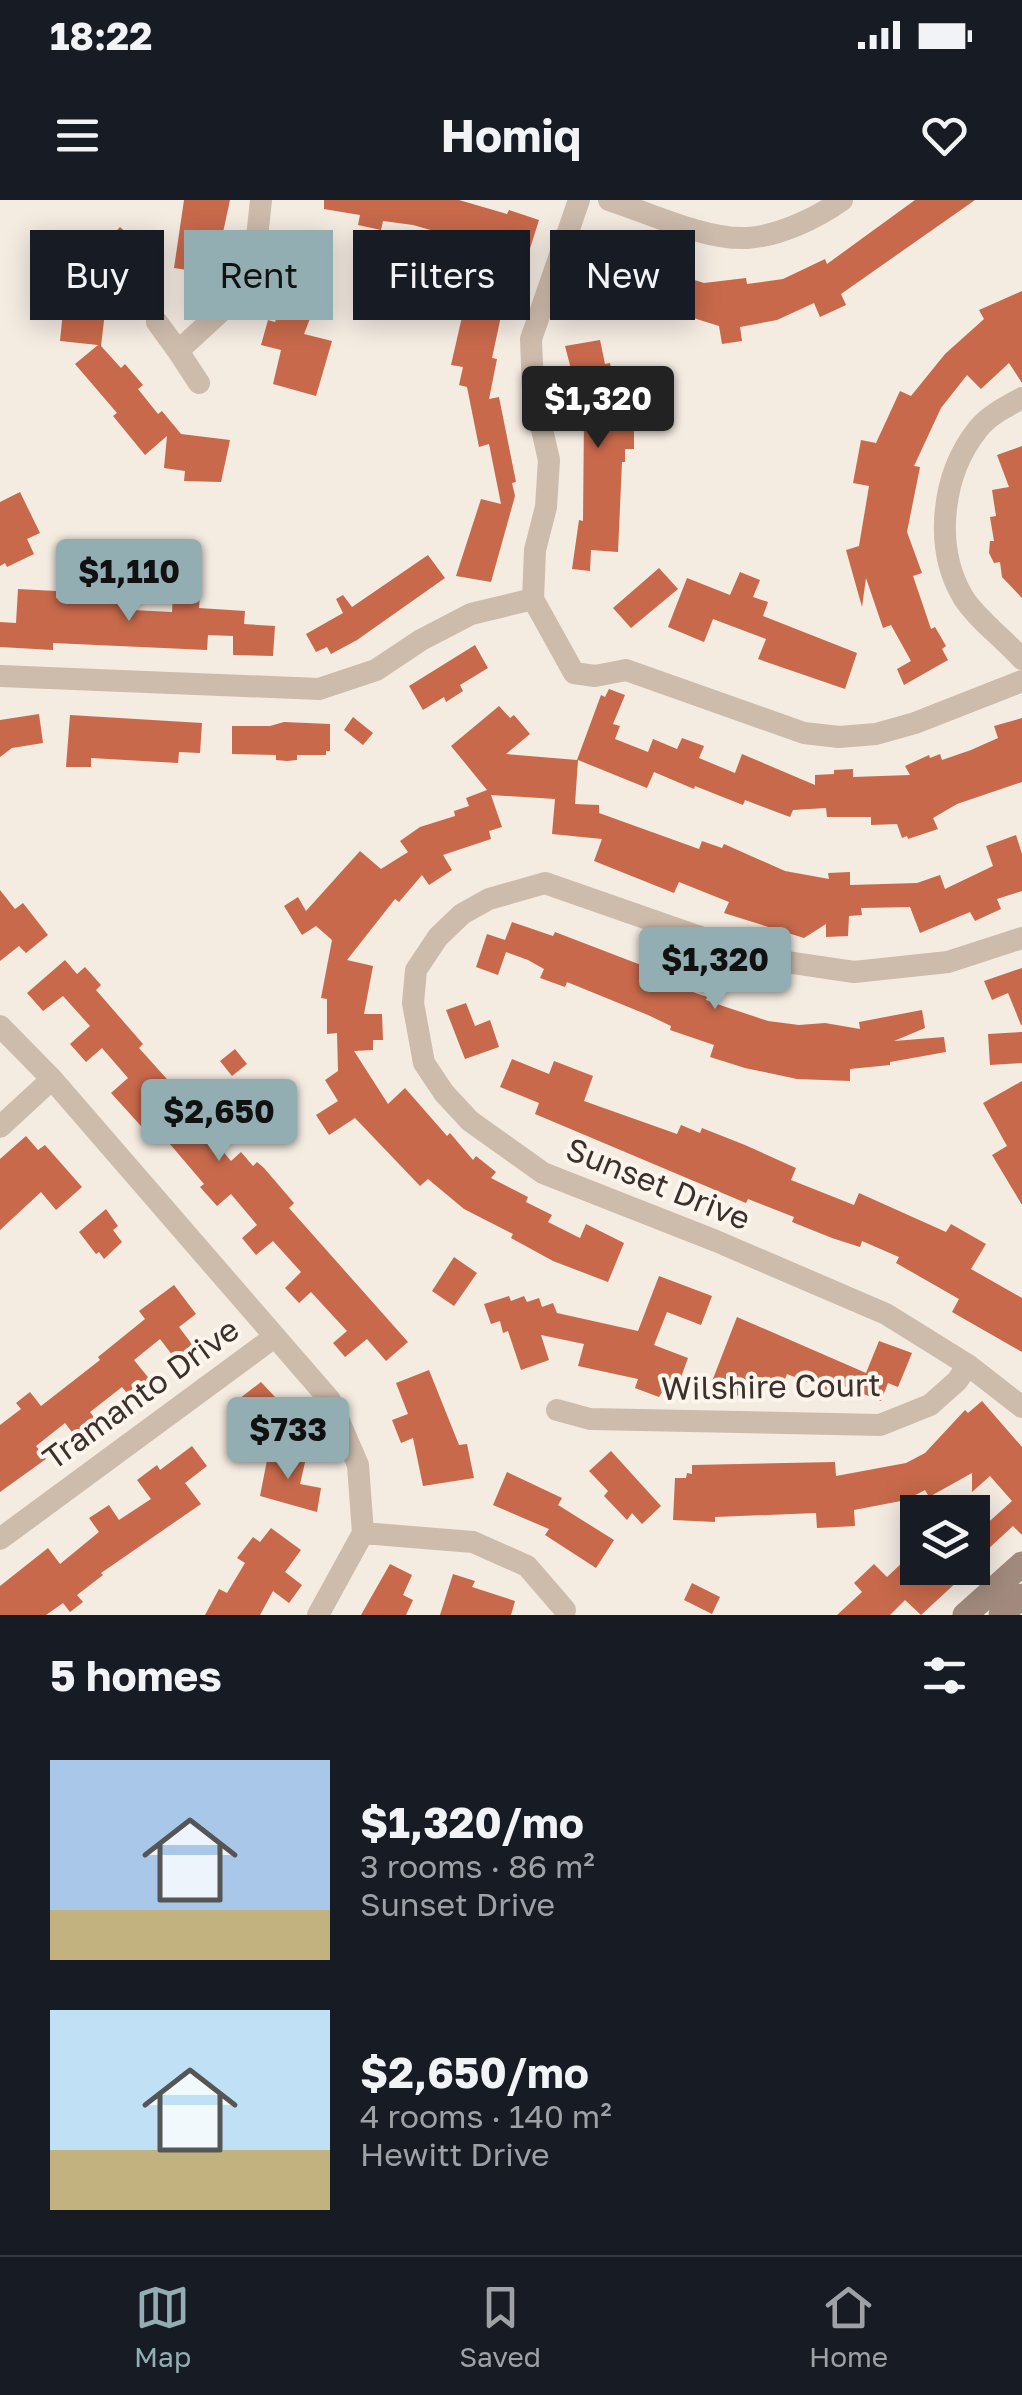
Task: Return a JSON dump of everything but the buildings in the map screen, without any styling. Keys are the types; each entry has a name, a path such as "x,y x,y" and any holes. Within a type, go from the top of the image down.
{"main road":[{"path":"965,1615 1022,1564"},
{"path":"1001,1615 1022,1596"}],"street":[{"path":"178,351 227,306 255,256 261,200"},
{"path":"579,200 531,340 533,390 549,460 546,507 535,550 533,600 574,673 595,676 626,670 804,733 839,736 876,734 1022,681"},
{"path":"609,200 702,231 748,238 814,220 842,200"},
{"path":"157,322 199,382"},
{"path":"1022,398 980,426 955,464 945,510 948,556 964,598 1022,659"},
{"path":"0,676 319,690 376,670 471,614 533,600"},
{"name":"Sunset Drive","path":"1022,938 948,962 854,972 760,958 545,883 489,900 462,914 438,937 416,970 413,1003 424,1062 444,1093 470,1121 543,1173 886,1314 968,1365 1022,1407"},
{"path":"0,1026 52,1079 330,1400 358,1466 363,1533 318,1615"},
{"path":"0,1127 52,1079"},
{"name":"Tramanto Drive","path":"0,1539 273,1338"},
{"name":"Wilshire Court","path":"557,1410 590,1419 880,1425 930,1405 957,1381 968,1365"},
{"path":"363,1533 473,1542 527,1566 565,1610"}]}
